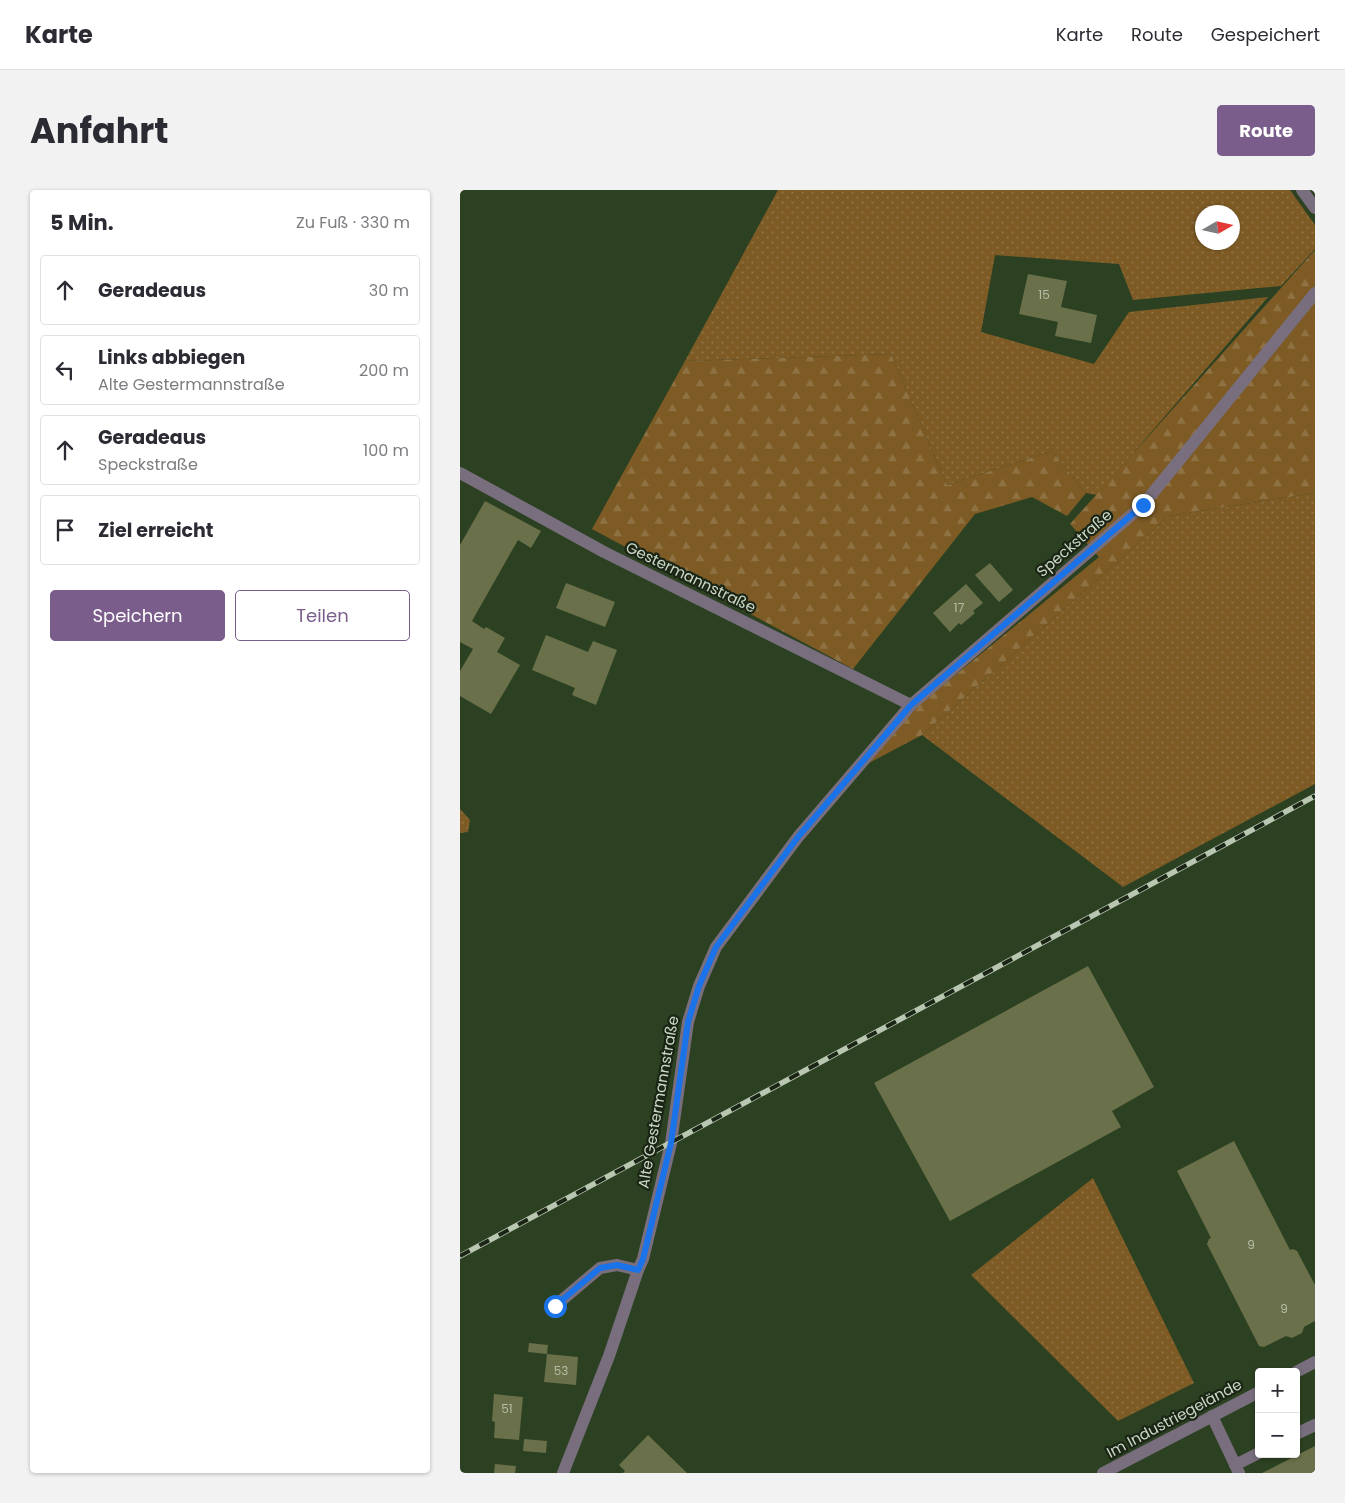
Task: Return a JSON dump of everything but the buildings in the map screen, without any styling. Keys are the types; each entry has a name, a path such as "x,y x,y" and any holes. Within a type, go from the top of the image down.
{"street":[{"path":"1302,190 1315,208"},
{"name":"Speckstraße","path":"911,705 1143,505 1315,293"},
{"name":"Gestermannstraße","path":"460,473 604,552 911,705"},
{"name":"Alte Gestermannstraße","path":"563,1473 609,1356 643,1259 671,1143 688,1022 699,986 716,947 798,837 911,705"},
{"path":"555,1306 600,1268 617,1265 638,1270"},
{"path":"1300,1370 1315,1362"},
{"name":"Im Industriegelände","path":"1103,1473 1255,1394"},
{"path":"1212,1416 1237,1469 1255,1456"},
{"path":"1300,1432 1315,1425"}],"green space":[{"path":"778,190 1290,190 1315,225 1315,249 1281,286 1133,300 1119,264 995,255 981,332 1094,364 1129,312 1268,297 1097,495 1086,493 1052,451 947,485 891,354 685,361"},
{"path":"1315,250 1315,493 1169,516 922,735 867,764 914,709 1099,557 1070,524"},
{"path":"891,354 947,485 1052,451 1086,493 1067,516 1032,497 975,514 853,669 592,529 685,361"},
{"path":"1315,493 1315,784 1123,887 922,735 1169,516"},
{"path":"460,809 470,820 468,832 460,833"},
{"path":"1093,1178 1194,1383 1118,1421 971,1275"}],"railway":[{"path":"460,1256 1315,796"}],"route":[{"path":"555,1306 600,1268 617,1265 638,1270 643,1259 671,1143 688,1022 699,986 716,947 798,837 911,705 1143,505"}]}
